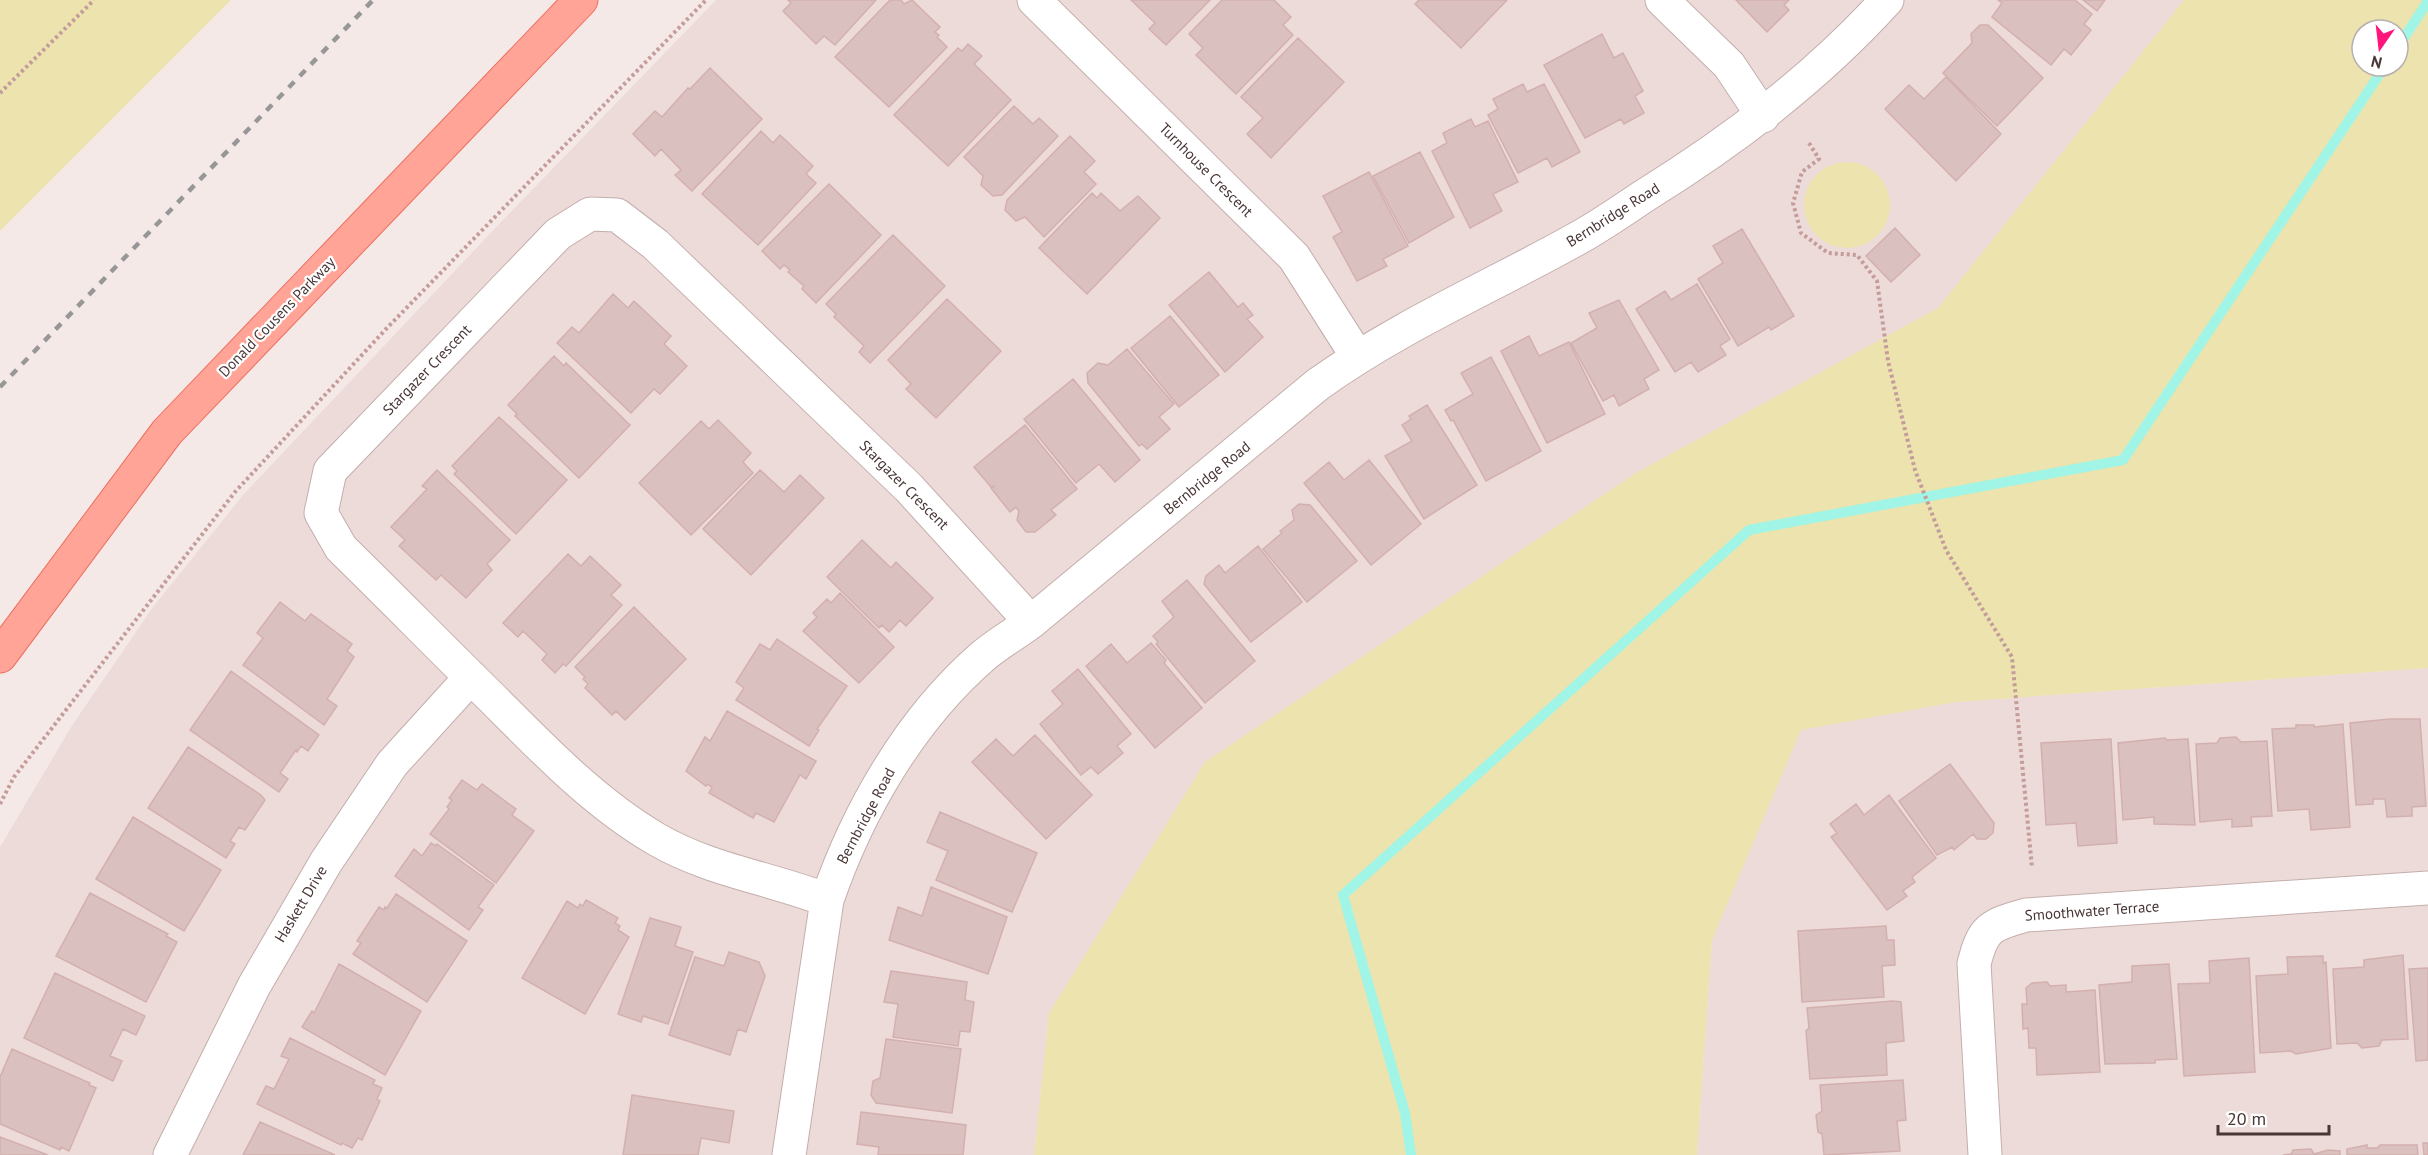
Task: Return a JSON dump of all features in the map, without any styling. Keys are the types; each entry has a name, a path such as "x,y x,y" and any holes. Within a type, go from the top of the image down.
{"main road":[{"name":"Donald Cousens Parkway","path":"0,656 167,432 581,0"}],"street":[{"name":"Turnhouse Crescent","path":"1034,0 1294,257 1357,356"},
{"path":"1662,0 1729,65 1763,116"},
{"name":"Bernbridge Road","path":"789,1155 827,900 857,826 905,745 953,686 983,657 1031,622 1317,385 1357,356 1574,241 1713,153 1763,116 1830,59 1887,0"},
{"name":"Stargazer Crescent","path":"827,900 789,885 733,872 690,857 612,809 530,735 341,548 321,513 330,471 558,234 590,214 617,215 655,244 909,488 1031,622"},
{"name":"Haskett Drive","path":"170,1155 254,986 326,862 392,765 471,677"},
{"name":"Smoothwater Terrace","path":"1984,1155 1974,964 1980,940 1998,923 2026,915 2428,888"}],"path":[{"path":"0,93 94,0"},
{"path":"0,804 14,777 235,492 386,329 706,0"},
{"path":"1809,143 1819,159 1802,172 1793,204 1801,233 1827,253 1857,255 1877,281 1888,361 1915,470 1946,550 2012,657 2032,868"}],"shaded area":[{"path":"0,0 231,0 0,231"},
{"path":"716,0 2184,0 1938,308 1636,473 1049,1013 1034,1155 0,1155 0,847 73,724 153,607 243,495 500,223"},
{"path":"2184,0 2428,0 2428,668 1956,702 1801,730 1712,940 1697,1155 1034,1155 1049,1013 1205,762 1636,473 1938,308"},
{"path":"1847,162 1871,169 1883,181 1890,205 1883,229 1871,241 1847,248 1823,241 1811,229 1804,205 1811,181 1823,169"},
{"path":"2428,668 2428,1155 1697,1155 1712,940 1801,730 1956,702"}],"building":[{"path":"788,0 876,0 835,45 824,36 816,44 783,11 791,3"},
{"path":"890,0 901,0 904,4 912,0 940,27 935,32 947,47 889,107 835,57"},
{"path":"1131,0 1210,0 1166,45 1149,29 1155,23"},
{"path":"1222,0 1274,0 1291,17 1283,25 1293,35 1236,94 1196,55 1203,48 1189,34"},
{"path":"1419,0 1507,0 1461,48 1415,4"},
{"path":"1736,0 1789,0 1784,5 1789,10 1767,32"},
{"path":"1998,0 2075,0 2092,14 2084,24 2091,30 2071,55 2064,49 2051,65 1992,17 2002,3"},
{"path":"2083,0 2105,0 2097,11"},
{"path":"1980,25 1988,25 2043,78 1997,126 1943,73 1972,43 1971,34"},
{"path":"1602,34 1614,58 1623,53 1643,91 1635,96 1644,113 1624,124 1621,119 1585,138 1544,65"},
{"path":"1298,38 1344,82 1271,158 1247,134 1263,118 1241,97"},
{"path":"968,44 982,56 974,64 1011,100 948,166 894,115 958,48 962,51"},
{"path":"710,68 762,119 692,191 675,175 681,170 661,149 655,156 633,134 655,111 662,117"},
{"path":"1946,77 2001,134 1956,181 1885,109 1909,85 1924,99"},
{"path":"1523,84 1527,92 1544,84 1580,152 1552,167 1547,158 1518,173 1488,115 1498,109 1493,99"},
{"path":"1014,106 1033,124 1039,118 1058,136 1002,195 993,196 981,185 983,176 964,157"},
{"path":"1471,119 1475,127 1488,121 1518,182 1493,194 1502,211 1470,228 1432,151 1447,143 1443,133"},
{"path":"761,131 773,143 780,135 813,166 806,174 816,183 758,245 702,194"},
{"path":"1070,136 1095,161 1084,172 1096,184 1044,237 1025,217 1016,221 1005,210 1007,200"},
{"path":"1420,152 1454,217 1409,243 1373,176"},
{"path":"1369,172 1408,246 1383,259 1387,266 1357,281 1333,237 1342,232 1323,196"},
{"path":"829,184 881,235 816,303 802,289 804,286 788,272 790,270 784,265 780,269 762,251"},
{"path":"1092,193 1097,198 1101,193 1120,211 1138,196 1160,218 1087,294 1039,248"},
{"path":"1895,228 1920,255 1891,282 1866,256"},
{"path":"1742,229 1794,316 1771,330 1769,327 1738,346 1698,279 1723,263 1713,246"},
{"path":"893,235 945,286 870,363 859,352 864,346 834,317 836,314 826,304"},
{"path":"1209,272 1238,307 1243,303 1253,315 1247,319 1263,337 1225,372 1169,305"},
{"path":"1697,284 1730,339 1720,346 1726,355 1698,372 1691,362 1675,372 1636,309 1665,291 1671,300"},
{"path":"613,294 628,308 634,301 671,336 664,344 687,366 660,394 654,389 631,413 557,343 572,327 579,333"},
{"path":"947,299 1001,351 936,418 906,389 911,384 888,360"},
{"path":"1619,300 1659,370 1644,379 1649,389 1619,406 1614,395 1603,401 1571,343 1597,328 1589,313"},
{"path":"1170,316 1219,375 1179,407 1131,348"},
{"path":"1529,336 1539,356 1569,342 1605,414 1547,443 1501,351"},
{"path":"1127,349 1174,404 1159,417 1170,429 1147,449 1142,444 1139,446 1088,383 1087,373 1098,363 1108,365"},
{"path":"554,356 564,366 566,363 630,425 579,478 515,416 517,414 508,405"},
{"path":"1491,357 1541,451 1486,481 1453,420 1451,421 1445,410 1473,394 1461,373"},
{"path":"1073,379 1140,460 1115,482 1099,464 1076,483 1024,419"},
{"path":"1427,405 1477,485 1424,519 1385,456 1412,441 1402,425 1411,419 1409,416"},
{"path":"499,417 567,480 516,534 454,474 457,471 452,466"},
{"path":"718,420 751,453 743,462 753,473 691,535 639,483 701,421 709,429"},
{"path":"1025,425 1077,489 1051,510 1056,515 1035,532 1026,532 1017,520 1019,511 1016,507 1010,512 991,488 995,486 991,487 974,467"},
{"path":"1369,460 1421,524 1371,565 1304,483 1329,462 1344,480"},
{"path":"437,470 510,540 487,564 492,570 466,598 441,575 436,580 399,546 405,540 391,527 427,489 422,486"},
{"path":"760,470 784,492 800,475 824,498 751,575 703,529"},
{"path":"1299,504 1310,505 1357,561 1307,602 1263,549 1294,520 1292,510"},
{"path":"862,540 891,568 896,562 933,598 906,626 900,620 889,632 882,625 879,628 827,577"},
{"path":"1258,546 1302,602 1251,642 1204,584 1206,576 1219,565 1225,573"},
{"path":"568,554 581,566 590,556 621,585 611,595 622,605 566,666 563,664 555,673 542,660 547,654 523,631 518,637 503,623"},
{"path":"1187,580 1255,661 1205,703 1156,644 1158,642 1153,636 1174,617 1162,601"},
{"path":"840,593 894,647 859,683 803,631 817,617 813,613 827,599 831,603"},
{"path":"280,602 305,621 311,614 352,644 347,651 354,657 327,699 337,706 324,725 243,665 263,638 257,633"},
{"path":"634,607 686,659 625,720 616,711 612,715 585,688 588,684 583,679 585,677 575,667"},
{"path":"777,639 847,686 817,729 819,730 809,746 736,700 744,688 736,682 760,644 770,650"},
{"path":"1151,643 1166,660 1164,663 1202,708 1155,748 1086,666 1111,644 1127,663"},
{"path":"1078,669 1131,734 1117,746 1123,753 1098,774 1091,767 1081,775 1040,724 1063,704 1052,691"},
{"path":"231,671 319,735 308,751 301,746 297,752 296,750 280,773 288,779 279,792 190,730"},
{"path":"727,711 816,761 806,779 800,775 774,822 756,813 753,818 709,793 712,787 707,784 706,786 686,771 705,737 710,741"},
{"path":"2420,719 2426,806 2412,807 2412,816 2387,817 2385,799 2373,799 2373,804 2356,805 2350,723"},
{"path":"2343,724 2350,827 2311,830 2309,809 2278,811 2272,729 2296,728 2296,725 2314,725 2314,727"},
{"path":"1035,735 1092,795 1046,839 972,762 996,739 1013,756"},
{"path":"2236,737 2241,742 2267,741 2272,816 2251,817 2252,826 2232,827 2232,819 2200,822 2196,744 2217,743 2220,738"},
{"path":"2165,738 2167,740 2188,739 2195,825 2154,824 2154,817 2123,820 2118,743"},
{"path":"2111,739 2117,843 2078,846 2076,823 2046,825 2041,743"},
{"path":"188,747 261,795 265,800 245,830 239,827 230,841 235,844 226,858 148,808"},
{"path":"1950,764 1994,823 1993,833 1986,839 1977,839 1973,834 1954,850 1952,847 1937,855 1899,801"},
{"path":"462,780 477,790 482,784 516,809 512,815 534,831 496,883 430,834 449,809 447,807 452,800 449,798"},
{"path":"1889,795 1936,858 1912,877 1915,882 1903,891 1907,896 1887,910 1831,837 1837,833 1830,824 1856,804 1864,815"},
{"path":"940,812 1037,853 1012,912 936,880 948,851 927,842"},
{"path":"133,817 221,870 184,931 96,879"},
{"path":"431,843 436,846 437,844 494,885 478,907 483,910 469,930 395,876 414,849 422,856"},
{"path":"931,887 1007,917 988,974 889,940 898,907 922,916"},
{"path":"90,893 168,934 166,936 177,942 146,1002 56,956"},
{"path":"396,894 467,941 427,1002 353,954 361,943 357,941 379,907 384,910 385,907 387,908"},
{"path":"586,900 618,918 615,923 620,926 618,930 629,937 585,1014 522,978 567,901 578,908 580,904 583,906"},
{"path":"650,918 681,927 675,946 693,952 668,1024 643,1016 641,1022 618,1014"},
{"path":"1886,926 1887,940 1894,940 1895,965 1882,966 1884,997 1802,1002 1798,931"},
{"path":"729,952 759,962 765,976 746,1032 738,1029 730,1055 669,1035 695,957 724,966"},
{"path":"2403,955 2408,1039 2382,1040 2379,1046 2362,1048 2357,1043 2337,1044 2333,969 2364,967 2364,960"},
{"path":"2323,956 2323,963 2326,962 2331,1048 2296,1054 2291,1051 2260,1053 2256,976 2288,974 2287,957"},
{"path":"2249,958 2255,1072 2184,1076 2178,984 2210,983 2209,961"},
{"path":"339,964 421,1011 385,1075 302,1027 312,1011 314,1013"},
{"path":"2169,964 2177,1059 2155,1060 2155,1063 2105,1064 2099,985 2132,982 2132,966"},
{"path":"2428,968 2428,1060 2416,1061 2409,969"},
{"path":"891,971 967,982 965,1000 974,1002 970,1032 960,1031 958,1046 893,1037 898,1004 884,1002"},
{"path":"55,973 145,1016 136,1035 123,1029 110,1056 122,1061 113,1081 24,1038"},
{"path":"2047,982 2050,986 2066,985 2066,992 2095,990 2100,1072 2037,1075 2036,1048 2029,1048 2028,1028 2023,1029 2022,1004 2027,1004 2026,988 2032,983"},
{"path":"1901,1002 1904,1041 1886,1043 1887,1075 1810,1079 1806,1031 1809,1028 1807,1008"},
{"path":"290,1038 375,1080 373,1084 382,1088 377,1099 380,1101 362,1140 358,1138 352,1148 342,1143 341,1145 257,1104 266,1086 274,1089 289,1059 281,1056"},
{"path":"886,1039 961,1049 952,1113 876,1103 871,1095 873,1081 880,1078"},
{"path":"12,1049 90,1083 89,1085 96,1088 69,1151 61,1147 60,1150 0,1124 0,1077"},
{"path":"1903,1080 1906,1120 1897,1121 1900,1151 1824,1155 1822,1134 1818,1132 1816,1115 1822,1111 1820,1085"},
{"path":"632,1095 734,1111 729,1143 701,1138 698,1155 623,1155"},
{"path":"861,1112 966,1125 963,1155 878,1155 879,1147 857,1144"},
{"path":"260,1122 335,1155 243,1155"},
{"path":"0,1137 48,1155 0,1155"},
{"path":"2423,1143 2428,1143 2428,1155 2424,1155"},
{"path":"2367,1145 2367,1148 2377,1148 2380,1145 2417,1145 2418,1155 2347,1155 2347,1149"},
{"path":"2311,1149 2314,1154 2328,1150 2340,1151 2340,1155 2283,1155 2291,1154 2293,1150"}],"waterway":[{"path":"2410,29 2428,1"},
{"path":"1411,1155 1405,1113 1343,895 1749,530 2123,460 2377,78"}],"railway":[{"path":"0,387 373,0"}]}
